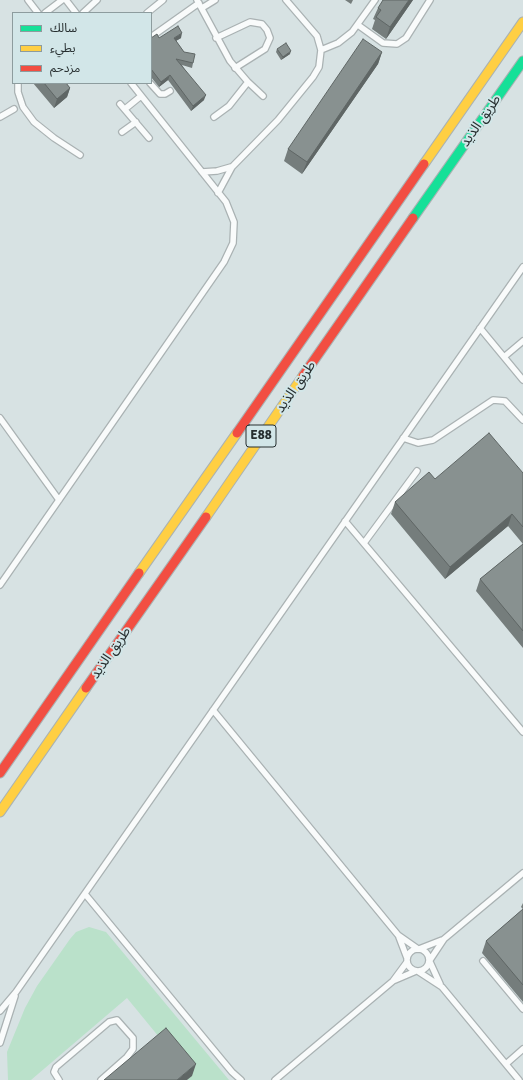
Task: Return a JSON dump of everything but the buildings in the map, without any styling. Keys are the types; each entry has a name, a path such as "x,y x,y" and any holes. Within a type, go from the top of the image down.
{"highway":[{"name":"طريق الذيد","path":"0,773 523,22"},
{"name":"طريق الذيد","path":"0,812 523,61"}],"lane":[{"path":"28,0 37,12"},
{"path":"46,12 62,0"},
{"path":"66,0 75,12"},
{"path":"84,12 96,0"},
{"path":"147,12 163,0"},
{"path":"152,36 199,4 215,0"},
{"path":"218,193 232,167 278,120 310,82 319,67 321,50 314,31 286,0"},
{"path":"321,50 338,43 358,25 375,0"},
{"path":"358,25 384,43 397,44 406,38 430,0"},
{"path":"199,4 216,38 235,68 263,96"},
{"path":"216,38 250,22 258,22 267,30 269,42 265,49 235,68"},
{"path":"214,117 229,106 248,82"},
{"path":"18,84 23,107 34,122 54,138 80,155"},
{"path":"0,586 228,256 233,243 234,222 229,208 132,84"},
{"path":"151,84 160,94 165,94 170,91"},
{"path":"125,109 142,96"},
{"path":"120,104 149,138"},
{"path":"0,117 14,109"},
{"path":"122,132 136,122"},
{"path":"202,172 217,171 232,167"},
{"path":"0,1011 16,992 523,267"},
{"path":"480,328 523,380"},
{"path":"504,358 523,341"},
{"path":"403,438 418,443 433,440 493,400 505,401 523,420"},
{"path":"0,418 59,500"},
{"path":"364,543 417,471"},
{"path":"346,521 523,732"},
{"path":"213,710 398,935 419,949 426,951 442,987 519,1080"},
{"path":"270,1080 276,1078 393,981 411,952 444,939 523,874"},
{"path":"84,894 232,1072 241,1080"},
{"path":"398,935 410,968 442,987"},
{"path":"393,981 426,969 444,939"},
{"path":"483,961 523,1009"},
{"path":"0,1043 16,992"},
{"path":"58,1080 54,1072 56,1067 109,1022 117,1020 133,1038 133,1049 127,1057 100,1080"},
{"path":"506,1064 523,1049"},
{"path":"232,1072 235,1080"}],"green space":[{"path":"89,927 106,932 229,1080 187,1080 191,1076 127,998 31,1080 8,1080 7,1052 25,1008 37,986 70,939 76,932"}],"traffic: fast":[{"path":"413,218 523,61"}],"traffic: slow":[{"path":"424,164 523,22"},
{"path":"206,517 303,376"},
{"path":"139,573 237,433"},
{"path":"0,812 86,688"}],"traffic: jam":[{"path":"237,433 424,164"},
{"path":"303,376 413,218"},
{"path":"86,688 206,517"},
{"path":"0,773 139,573"}]}
